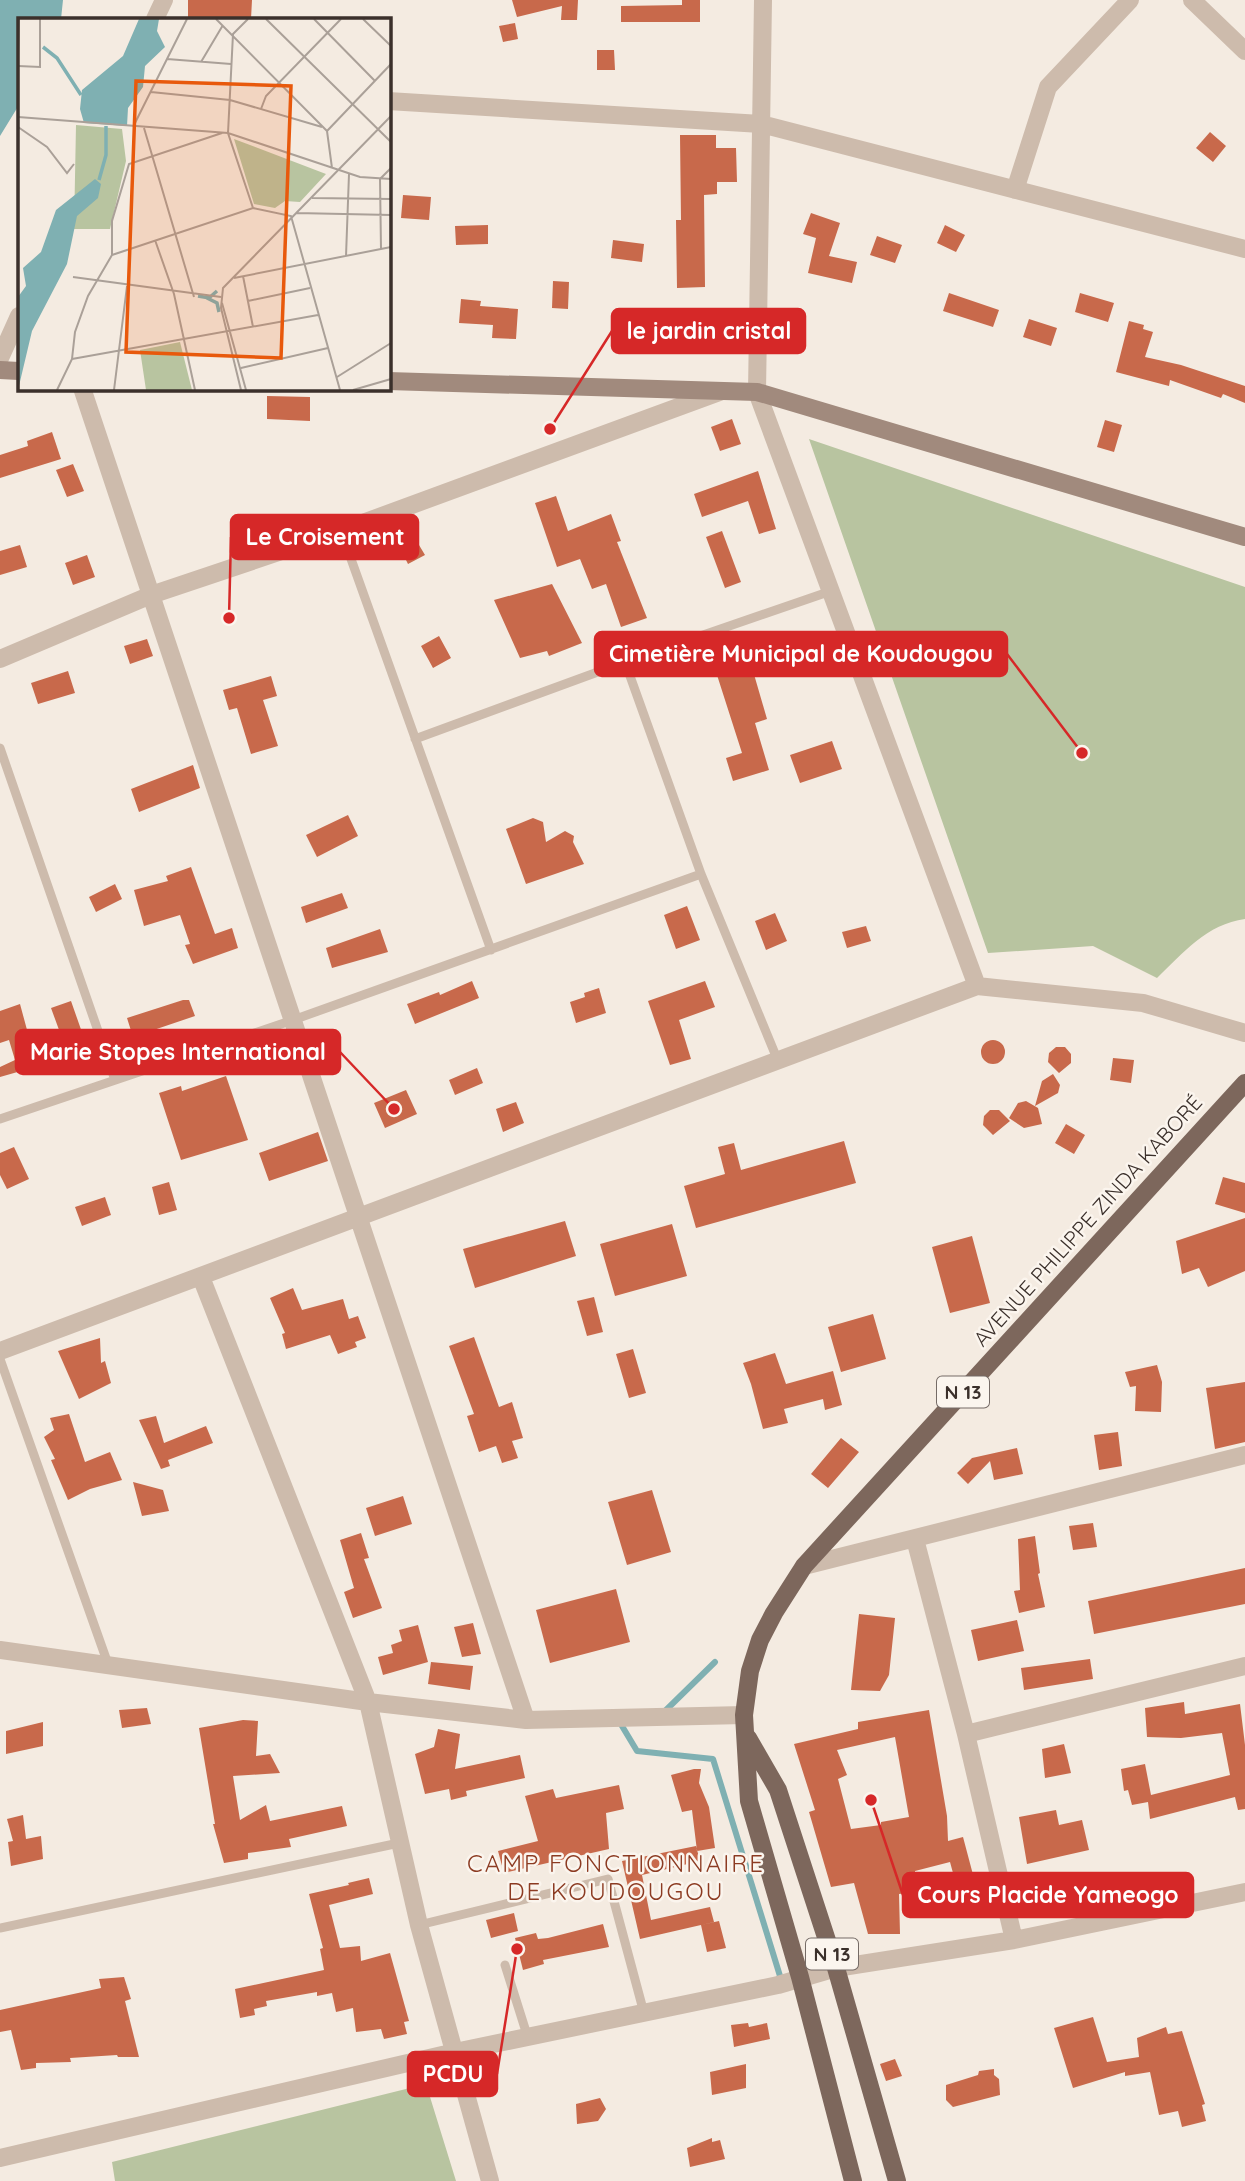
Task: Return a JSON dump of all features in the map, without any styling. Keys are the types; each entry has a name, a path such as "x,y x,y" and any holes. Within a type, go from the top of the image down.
{"main road":[{"name":"AVENUE PHILIPPE ZINDA KABORÉ","path":"853,2181 800,1977 749,1801 744,1715 750,1671 760,1640 804,1566 1245,1083"},
{"name":"AVENUE PHILIPPE ZINDA KABORÉ","path":"746,1735 778,1790 836,1969 897,2181"}],"street":[{"path":"155,18 164,0"},
{"path":"763,0 757,392 977,986"},
{"path":"1015,190 1048,88 1130,0"},
{"path":"1192,0 1245,51"},
{"path":"390,101 761,124 1245,249"},
{"path":"0,358 18,318"},
{"path":"0,370 18,371"},
{"path":"390,381 757,392 1245,537"},
{"path":"83,390 526,1720"},
{"path":"0,659 151,595 341,531 722,391"},
{"path":"0,1351 977,986 1143,1003 1245,1033"},
{"path":"201,1277 368,1702 419,1925 490,2181"},
{"path":"804,1566 1245,1455"},
{"path":"915,1539 966,1734 1014,1940"},
{"path":"0,1650 368,1702 526,1720 744,1715"},
{"path":"966,1734 1245,1666"},
{"path":"0,2158 455,2052 778,1985 836,1969 1014,1940 1245,1892"}],"lane":[{"path":"341,531 491,950"},
{"path":"415,739 625,662 831,591"},
{"path":"625,662 701,874 778,1060"},
{"path":"0,748 115,1080"},
{"path":"0,1119 293,1020 701,874"},
{"path":"0,1359 108,1664"},
{"path":"0,1928 399,1843"},
{"path":"419,1925 608,1879 644,2013"},
{"path":"505,1965 528,2038"}],"green space":[{"path":"809,439 1245,587 1245,919 1207,933 1157,978 1093,946 988,953"},
{"path":"426,2084 456,2181 115,2181 112,2162"}],"water":[{"path":"0,0 63,0 61,18 18,18 18,107 0,136"}],"building":[{"path":"188,0 252,0 251,18 188,18"},
{"path":"512,0 578,0 577,20 561,20 562,6 517,17"},
{"path":"682,0 700,0 700,22 621,22 621,6 682,5"},
{"path":"515,23 518,39 503,42 499,26"},
{"path":"597,50 614,50 615,70 597,70"},
{"path":"1210,132 1226,146 1213,162 1196,148"},
{"path":"680,135 716,135 716,148 736,148 737,182 717,182 717,194 704,195 705,287 677,288 676,220 681,220"},
{"path":"403,195 431,197 429,220 401,218"},
{"path":"811,213 840,223 829,256 857,262 852,283 808,273 816,238 803,234"},
{"path":"488,225 488,244 456,245 455,226"},
{"path":"945,225 965,235 956,252 937,243"},
{"path":"877,236 902,245 895,263 870,255"},
{"path":"613,240 644,244 642,262 611,258"},
{"path":"553,281 569,282 568,309 552,308"},
{"path":"949,293 999,310 993,327 943,311"},
{"path":"1080,293 1114,303 1108,322 1075,312"},
{"path":"461,299 481,301 480,306 518,309 516,339 492,338 493,325 459,323"},
{"path":"1029,319 1057,328 1051,346 1023,337"},
{"path":"1129,321 1144,325 1143,329 1153,332 1145,357 1181,365 1245,386 1245,403 1223,394 1221,398 1170,380 1169,386 1116,372"},
{"path":"267,396 310,397 310,421 267,419"},
{"path":"732,419 741,444 720,451 711,427"},
{"path":"1105,420 1122,425 1114,452 1097,447"},
{"path":"52,432 61,459 0,478 0,455 28,446 27,441"},
{"path":"73,464 84,491 67,497 56,470"},
{"path":"758,471 776,529 759,534 748,501 702,517 694,494"},
{"path":"556,496 568,531 611,514 621,541 617,542 647,618 621,627 606,584 592,589 580,559 557,567 535,503"},
{"path":"722,531 741,582 725,588 706,537"},
{"path":"416,540 425,555 408,564 400,548"},
{"path":"20,545 27,567 0,575 0,551"},
{"path":"87,555 95,577 73,585 65,563"},
{"path":"552,584 582,643 549,656 547,651 520,658 494,600"},
{"path":"439,636 451,658 433,668 421,646"},
{"path":"147,639 153,656 130,664 124,646"},
{"path":"751,664 767,719 755,723 769,770 733,781 726,758 742,753 717,675"},
{"path":"68,671 75,693 38,704 31,683"},
{"path":"271,676 277,696 263,700 278,746 251,754 237,708 229,710 223,690"},
{"path":"832,741 842,769 800,783 790,755"},
{"path":"193,765 200,788 139,812 131,789"},
{"path":"348,815 358,836 317,857 306,835"},
{"path":"533,818 543,822 546,842 565,831 574,836 573,842 584,864 526,884 506,829"},
{"path":"191,867 215,934 232,928 238,948 193,964 185,945 190,944 180,915 144,926 134,890 168,881 166,876"},
{"path":"115,884 122,899 96,912 89,897"},
{"path":"342,893 348,908 306,923 301,907"},
{"path":"687,906 700,940 676,949 664,915"},
{"path":"775,913 787,941 766,950 755,921"},
{"path":"866,926 871,941 847,948 842,932"},
{"path":"380,929 388,952 332,968 326,948"},
{"path":"472,981 479,998 415,1024 407,1004 439,992 440,995"},
{"path":"705,981 715,1007 679,1020 691,1059 670,1065 648,1001"},
{"path":"599,988 606,1013 576,1023 570,1002"},
{"path":"189,1000 195,1016 133,1037 127,1018"},
{"path":"71,1001 91,1058 58,1068 56,1061 0,1077 0,1067 15,1060 9,1040 0,1043 0,1011 20,1004 33,1052 62,1038 51,1008"},
{"path":"993,1040 1004,1047 1005,1052 998,1063 993,1064 982,1057 981,1052 988,1041"},
{"path":"1056,1047 1065,1047 1071,1054 1071,1063 1059,1073 1048,1062 1049,1053"},
{"path":"1113,1058 1134,1060 1131,1083 1110,1080"},
{"path":"477,1068 483,1083 455,1095 449,1080"},
{"path":"1053,1074 1060,1085 1058,1093 1035,1106 1042,1081"},
{"path":"226,1076 248,1140 181,1160 159,1093 181,1086 182,1091"},
{"path":"406,1090 417,1114 385,1128 374,1103"},
{"path":"1026,1101 1038,1108 1042,1124 1024,1128 1009,1118 1018,1103"},
{"path":"516,1102 524,1123 503,1132 496,1109"},
{"path":"990,1110 999,1110 1010,1121 993,1135 983,1125 984,1116"},
{"path":"1066,1124 1085,1135 1074,1154 1055,1143"},
{"path":"318,1132 328,1161 269,1181 259,1153"},
{"path":"844,1141 856,1183 696,1228 684,1186 725,1174 718,1147 734,1143 741,1170"},
{"path":"14,1147 29,1179 7,1189 0,1175 0,1153"},
{"path":"1223,1177 1245,1183 1245,1213 1215,1204"},
{"path":"169,1182 177,1210 159,1215 152,1187"},
{"path":"105,1197 111,1215 82,1226 75,1207"},
{"path":"1245,1218 1245,1271 1208,1287 1199,1268 1182,1274 1176,1241"},
{"path":"565,1221 576,1256 475,1288 463,1249"},
{"path":"672,1224 687,1276 615,1296 600,1244"},
{"path":"972,1236 990,1303 950,1313 932,1247"},
{"path":"293,1288 302,1310 343,1299 349,1319 358,1316 366,1338 355,1342 357,1347 338,1354 330,1335 286,1349 282,1334 285,1333 270,1298"},
{"path":"594,1297 603,1332 587,1336 577,1301"},
{"path":"873,1314 886,1359 841,1372 828,1327"},
{"path":"474,1337 499,1407 512,1402 523,1438 512,1441 518,1458 502,1463 496,1446 479,1452 467,1416 474,1414 449,1346"},
{"path":"100,1338 101,1363 105,1361 111,1383 79,1399 58,1351"},
{"path":"633,1349 646,1393 629,1398 616,1354"},
{"path":"775,1353 786,1384 833,1371 842,1405 825,1410 823,1399 784,1409 788,1423 763,1429 743,1363"},
{"path":"1157,1365 1162,1382 1161,1412 1135,1411 1136,1386 1130,1387 1125,1372"},
{"path":"1245,1382 1245,1442 1215,1449 1206,1388"},
{"path":"69,1414 85,1462 110,1452 122,1480 90,1489 68,1500 51,1460 55,1459 44,1437 54,1430 50,1418"},
{"path":"156,1416 164,1443 206,1426 213,1443 168,1460 170,1466 161,1469 139,1420"},
{"path":"1118,1432 1122,1466 1099,1470 1094,1435"},
{"path":"841,1438 859,1452 828,1488 811,1474"},
{"path":"1017,1448 1023,1474 994,1480 990,1461 968,1484 957,1473 972,1458"},
{"path":"133,1482 163,1490 169,1511 142,1516"},
{"path":"652,1490 671,1552 627,1565 608,1502"},
{"path":"403,1496 412,1524 375,1536 366,1508"},
{"path":"1093,1523 1097,1547 1073,1550 1069,1526"},
{"path":"361,1533 369,1558 364,1559 382,1608 353,1618 344,1592 354,1588 340,1540"},
{"path":"1035,1536 1038,1574 1045,1607 1019,1613 1014,1591 1020,1590 1018,1539"},
{"path":"1245,1568 1245,1604 1094,1634 1088,1601"},
{"path":"616,1589 630,1642 550,1663 536,1610"},
{"path":"859,1614 895,1618 889,1675 880,1691 851,1690"},
{"path":"1017,1620 1024,1651 978,1661 971,1630"},
{"path":"473,1623 481,1654 462,1657 454,1627"},
{"path":"418,1625 428,1662 383,1675 378,1657 393,1653 391,1645 402,1641 399,1630"},
{"path":"1090,1659 1093,1679 1024,1690 1021,1668"},
{"path":"431,1662 473,1666 470,1690 428,1684"},
{"path":"1184,1702 1185,1714 1240,1704 1245,1745 1245,1809 1238,1810 1235,1797 1150,1819 1148,1802 1132,1805 1128,1790 1124,1791 1121,1769 1145,1764 1151,1795 1230,1775 1222,1733 1181,1738 1147,1737 1145,1708"},
{"path":"147,1708 151,1724 122,1728 119,1710"},
{"path":"929,1710 947,1816 948,1841 963,1837 980,1901 962,1906 950,1862 915,1871 915,1892 899,1894 900,1934 868,1934 854,1883 831,1887 809,1812 815,1810 794,1744 858,1729 858,1722","holes":["895,1737 909,1817 881,1822 881,1825 851,1829 838,1779 847,1775 837,1750"]},
{"path":"243,1720 258,1721 256,1756 270,1754 280,1773 233,1776 240,1820 266,1805 270,1821 342,1806 347,1826 289,1839 291,1847 248,1853 248,1859 224,1863 213,1824 199,1728"},
{"path":"43,1722 43,1746 6,1754 6,1731"},
{"path":"438,1729 460,1734 455,1769 520,1755 525,1778 466,1791 467,1796 451,1800 449,1789 425,1794 415,1754 434,1747"},
{"path":"1064,1744 1071,1773 1045,1778 1042,1749"},
{"path":"701,1769 699,1783 709,1807 715,1848 697,1851 692,1810 682,1812 671,1775"},
{"path":"619,1785 624,1809 606,1813 609,1849 504,1873 498,1851 538,1841 525,1796 553,1789 556,1798"},
{"path":"1056,1810 1059,1825 1082,1820 1089,1850 1027,1864 1019,1817"},
{"path":"23,1815 26,1839 41,1836 43,1859 11,1866 8,1842 13,1841 7,1819"},
{"path":"696,1846 700,1861 642,1875 651,1920 710,1907 714,1922 640,1939 622,1861"},
{"path":"369,1878 373,1894 329,1905 340,1948 360,1946 361,1961 390,1953 409,2021 404,2022 407,2034 384,2039 381,2029 356,2032 353,2008 336,2012 332,1993 317,1996 317,1992 266,2001 267,2006 254,2009 255,2015 240,2018 235,1989 324,1970 320,1949 323,1948 309,1894"},
{"path":"514,1913 518,1931 491,1938 486,1920"},
{"path":"719,1921 726,1948 707,1952 701,1925"},
{"path":"603,1924 609,1947 543,1960 544,1964 523,1970 515,1938 536,1933 538,1939 548,1938"},
{"path":"124,1977 131,1999 125,2001 139,2057 117,2055 70,2058 71,2062 36,2063 36,2068 21,2070 11,2030 0,2032 0,2010 101,1988 99,1979"},
{"path":"1093,2017 1107,2062 1139,2057 1137,2038 1166,2027 1168,2034 1182,2031 1205,2104 1202,2105 1206,2121 1182,2127 1178,2111 1159,2115 1150,2072 1125,2076 1125,2072 1073,2088 1054,2028"},
{"path":"748,2023 749,2027 767,2023 770,2039 734,2047 731,2025"},
{"path":"895,2059 902,2076 886,2081 880,2064"},
{"path":"746,2064 746,2088 712,2095 710,2072"},
{"path":"994,2069 994,2075 999,2079 1000,2095 953,2107 946,2100 946,2085 978,2075 979,2071"},
{"path":"600,2098 606,2109 598,2121 577,2124 576,2104"},
{"path":"712,2138 712,2142 720,2140 725,2159 690,2167 687,2148"}],"waterway":[{"path":"664,1712 715,1662"},
{"path":"619,1721 637,1751 713,1759 780,1976"}],"place":[{"name":"le jardin cristal","path":"550,429"},
{"name":"Le Croisement","path":"229,618"},
{"name":"Cimetière Municipal de Koudougou","path":"1082,753"},
{"name":"Marie Stopes International","path":"394,1109"},
{"name":"Cours Placide Yameogo","path":"871,1800"},
{"name":"PCDU","path":"517,1949"}],"district":[{"name":"CAMP FONCTIONNAIRE DE KOUDOUGOU","path":"616,1878"}]}
